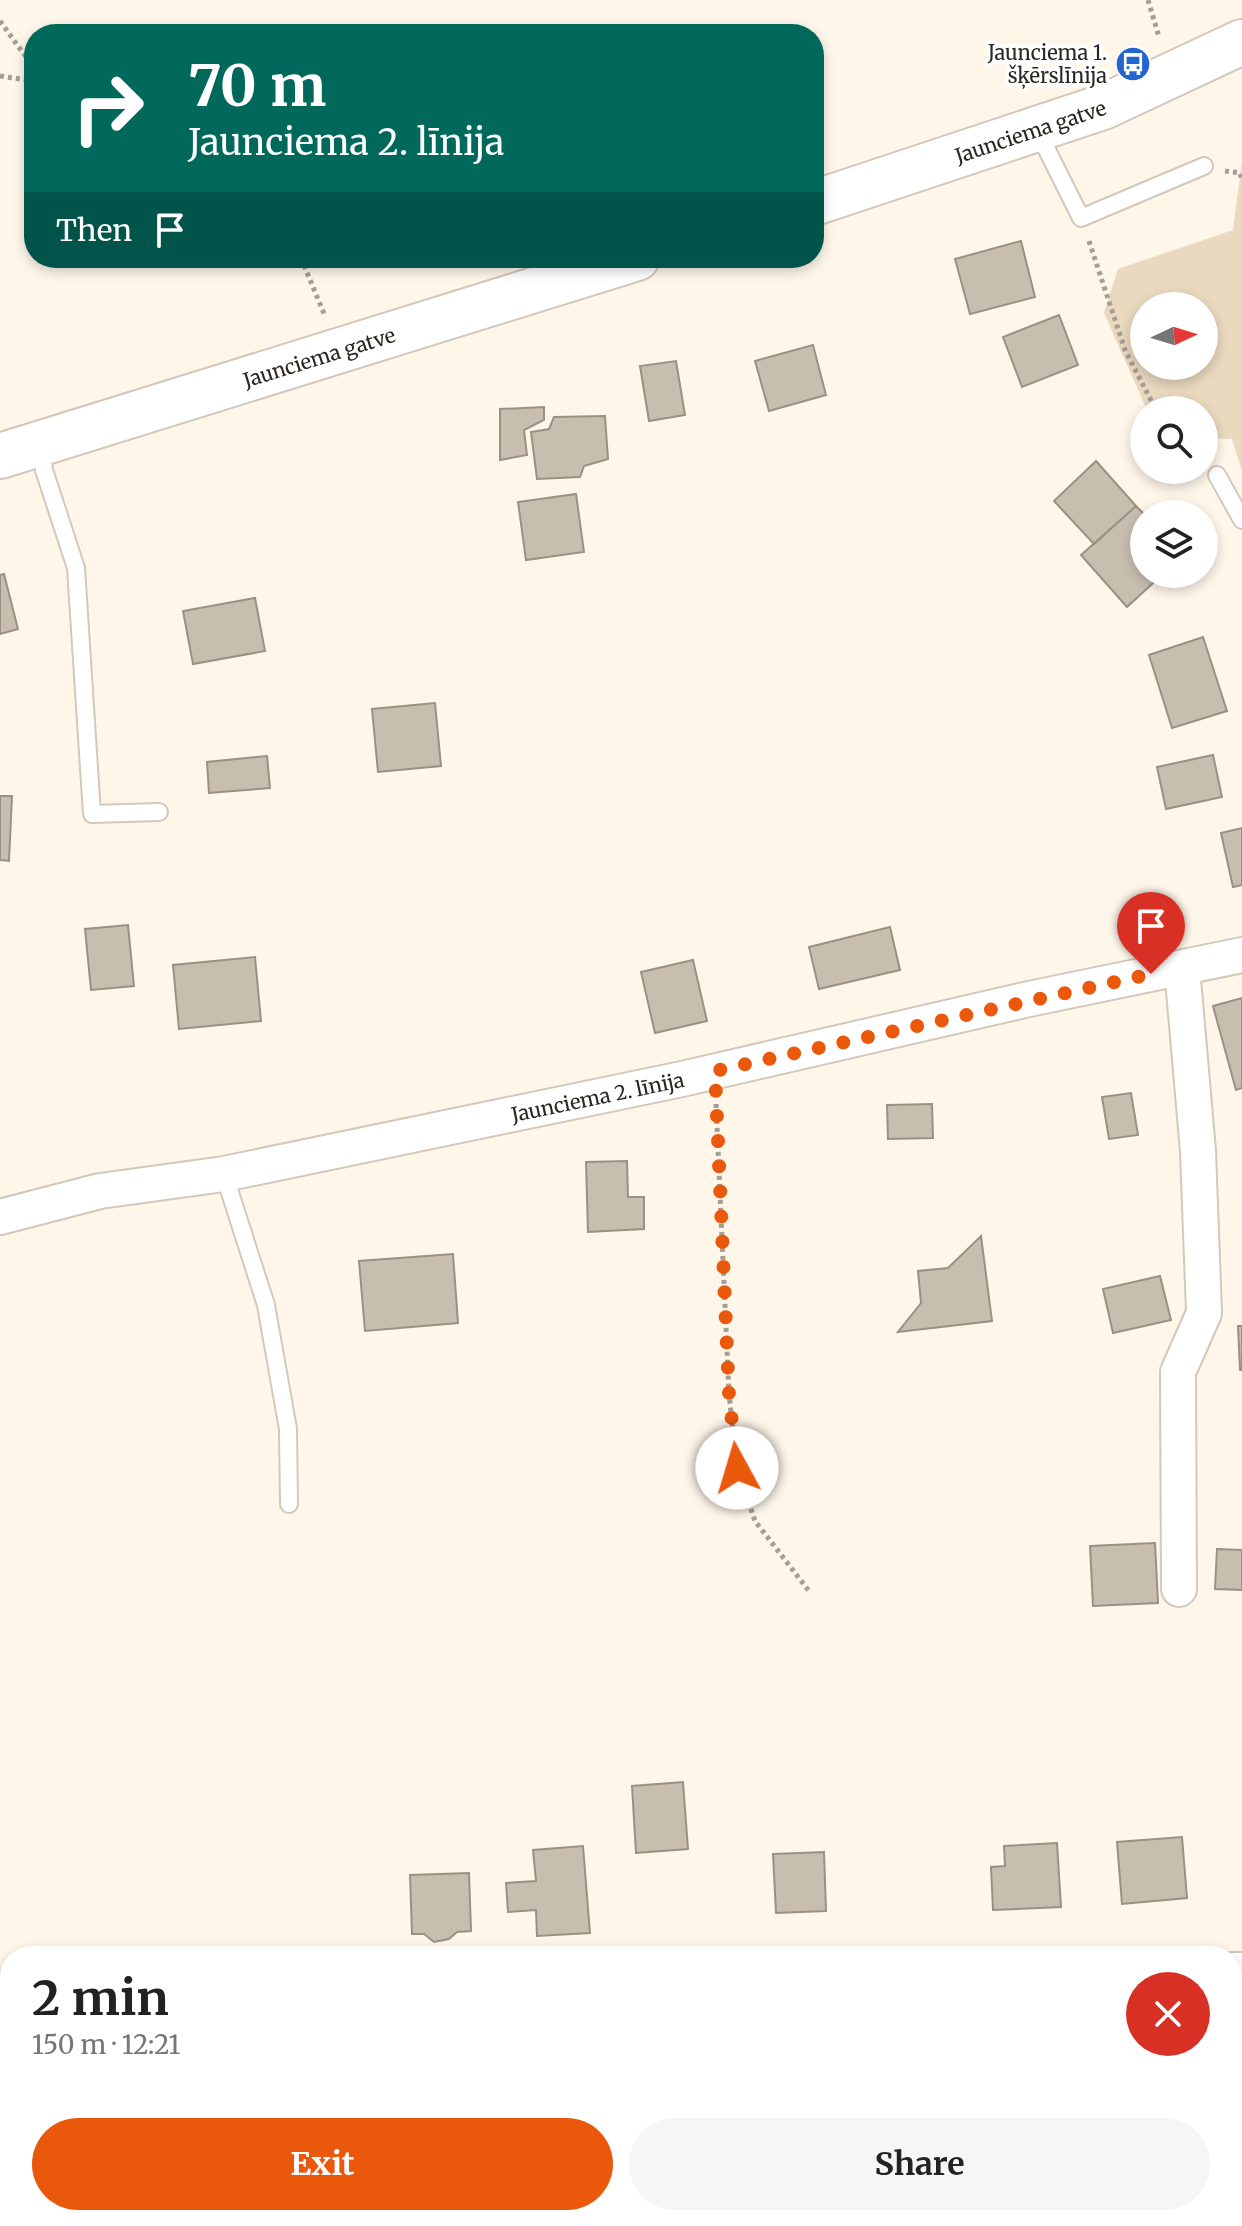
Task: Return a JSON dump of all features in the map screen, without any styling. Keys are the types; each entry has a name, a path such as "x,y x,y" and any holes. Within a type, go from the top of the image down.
{"main road":[{"name":"Jaunciema gatve","path":"824,200 1103,107 1242,42"},
{"name":"Jaunciema gatve","path":"20,449 605,268"}],"street":[{"name":"Jaunciema 2. līnija","path":"0,1217 100,1191 224,1174 715,1071 1242,955"},
{"path":"1179,1589 1178,1372 1204,1313 1198,1151 1182,968"}],"lane":[{"path":"1038,131 1081,218 1204,166"},
{"path":"20,449 44,470 76,568 92,814 159,812"},
{"path":"1218,477 1242,520"},
{"path":"224,1174 266,1305 288,1429 289,1504"}],"path":[{"path":"0,21 24,54"},
{"path":"0,76 24,80"},
{"path":"1081,218 1125,350 1149,396"},
{"path":"305,268 337,351"},
{"path":"715,1071 729,1394 737,1468 755,1521 809,1591"}],"shaded area":[{"path":"1242,161 1242,471 1232,439 1218,438 1218,396 1141,396 1134,380 1218,380 1218,292 1130,292 1130,372 1104,313 1118,269 1233,230"}],"building":[{"path":"1021,241 1035,297 970,314 955,259"},
{"path":"1059,315 1078,365 1022,387 1003,337"},
{"path":"813,345 826,395 769,411 755,361"},
{"path":"676,361 685,415 649,421 640,366"},
{"path":"544,407 544,420 524,430 527,455 500,460 500,409"},
{"path":"605,416 608,459 584,466 580,477 537,479 531,432 549,429 554,417"},
{"path":"1096,461 1131,500 1130,511 1094,544 1054,501"},
{"path":"576,494 584,552 526,560 518,502"},
{"path":"1130,511 1130,588 1148,588 1127,607 1081,555"},
{"path":"4,574 18,629 0,634 0,575"},
{"path":"255,598 265,651 193,664 183,611"},
{"path":"1203,637 1227,711 1172,728 1149,655"},
{"path":"435,703 441,766 378,772 372,709"},
{"path":"1213,755 1222,797 1166,809 1157,767"},
{"path":"267,756 270,788 209,793 207,762"},
{"path":"0,796 12,796 9,861 0,860"},
{"path":"1242,828 1242,885 1233,887 1221,833"},
{"path":"128,925 134,986 91,990 85,929"},
{"path":"890,927 900,970 819,989 809,947"},
{"path":"255,957 261,1021 179,1029 173,965"},
{"path":"693,960 707,1021 655,1033 641,972"},
{"path":"1242,998 1242,1088 1236,1090 1213,1006"},
{"path":"1131,1093 1138,1135 1109,1139 1102,1097"},
{"path":"932,1104 933,1138 888,1139 887,1105"},
{"path":"627,1161 628,1197 644,1197 644,1229 588,1232 586,1162"},
{"path":"981,1236 992,1321 898,1332 921,1303 918,1271 948,1268"},
{"path":"453,1254 458,1323 365,1331 359,1261"},
{"path":"1160,1276 1171,1320 1113,1333 1103,1289"},
{"path":"1238,1326 1242,1326 1242,1370 1240,1370"},
{"path":"1155,1543 1158,1603 1093,1606 1090,1546"},
{"path":"1217,1549 1242,1550 1242,1590 1215,1589"},
{"path":"683,1782 688,1849 636,1853 632,1786"},
{"path":"1182,1837 1187,1898 1122,1904 1117,1842"},
{"path":"1057,1843 1061,1907 993,1910 991,1867 1005,1866 1004,1846"},
{"path":"583,1846 590,1933 537,1936 536,1910 508,1912 506,1883 536,1881 533,1850"},
{"path":"824,1852 826,1911 776,1913 773,1854"},
{"path":"469,1873 471,1931 457,1932 449,1939 434,1942 424,1934 412,1934 410,1875"}],"place":[{"name":"Jaunciema 1. šķērslīnija","path":"1133,64"}],"route":[{"path":"737,1468 729,1394 715,1071 1151,974"}]}
